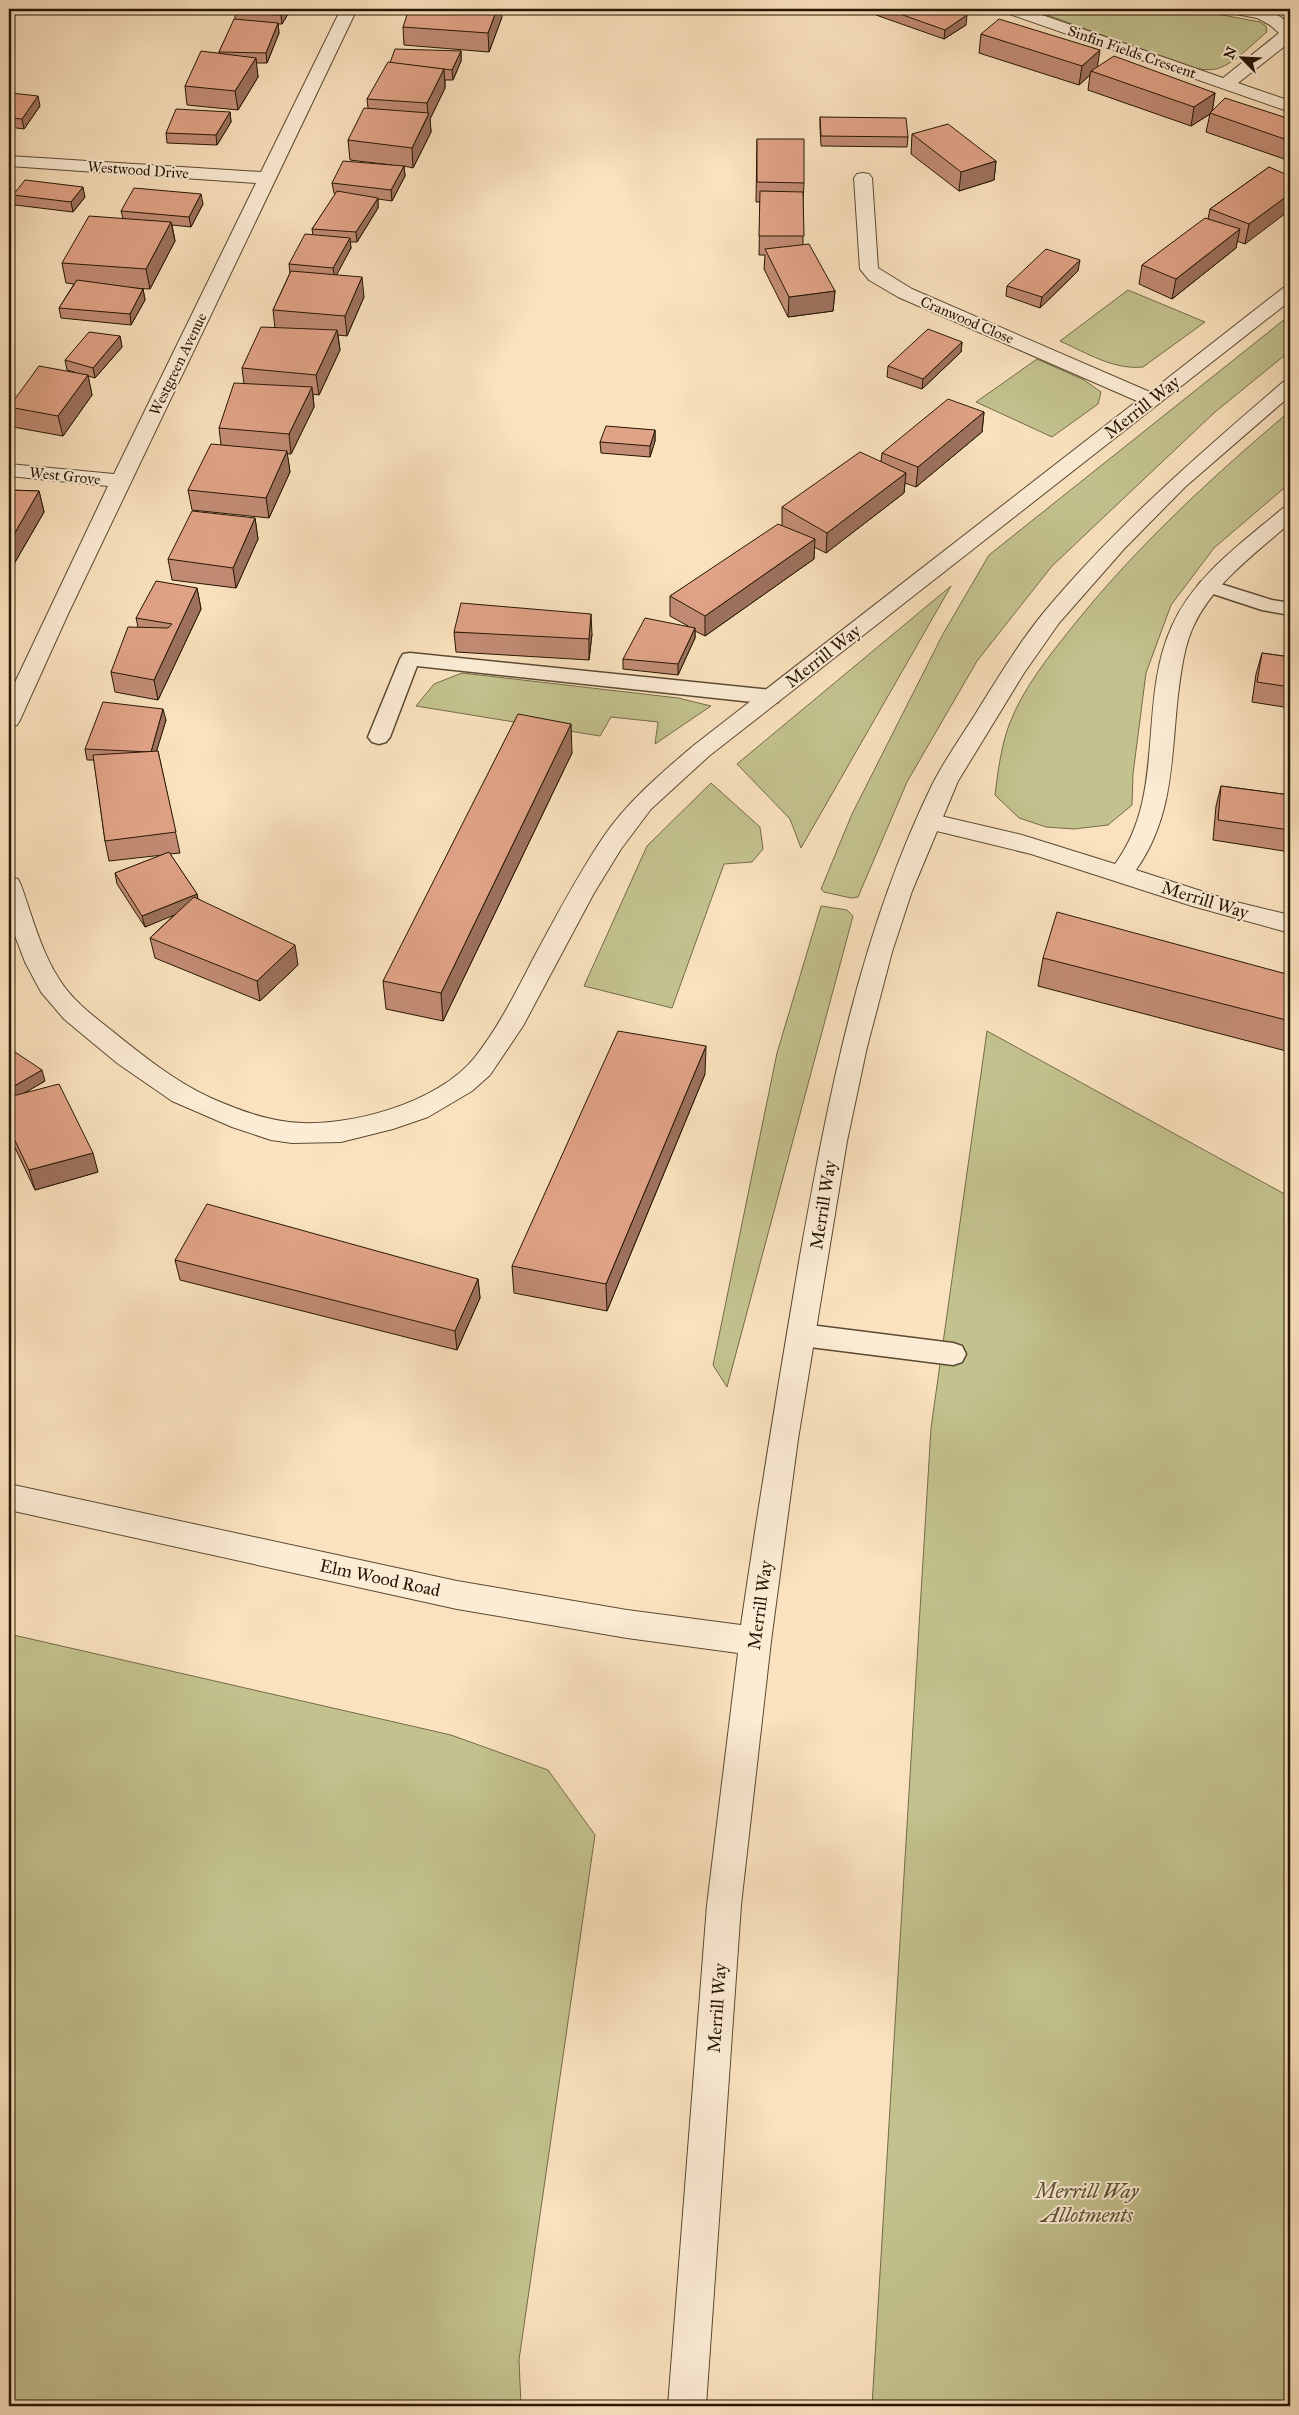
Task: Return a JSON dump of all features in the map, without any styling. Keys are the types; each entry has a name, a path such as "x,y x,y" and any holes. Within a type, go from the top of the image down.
{"street":[{"name":"Westgreen Avenue","path":"9,720 57,614 349,9"},
{"name":"Sinfin Fields Crescent","path":"1010,9 1290,107"},
{"path":"1226,84 1284,39 1287,33 1276,20 1266,15 1230,9"},
{"name":"Westwood Drive","path":"9,161 267,178"},
{"name":"Cranwood Close","path":"863,178 869,268 876,276 905,293 1152,400"},
{"name":"Merrill Way","path":"9,885 38,963 51,988 63,1003 143,1071 174,1091 242,1121 272,1130 294,1133 343,1131 393,1119 421,1108 442,1097 482,1067 511,1025 559,933 603,860 636,812 667,780 1290,292"},
{"name":"Merrill Way","path":"687,2406 724,1905 755,1641 783,1439 834,1141 854,1047 879,952 900,891 946,781 974,732 1014,670 1051,618 1116,544 1178,483 1290,386"},
{"name":"West Grove","path":"9,470 122,482"},
{"path":"1120,875 1142,840 1153,810 1170,675 1182,627 1208,586 1290,512"},
{"name":"Merrill Way","path":"928,821 1053,852 1120,875 1241,912 1290,924"},
{"name":"Elm Wood Road","path":"9,1497 457,1595 627,1624 755,1641"}],"lane":[{"path":"1208,586 1269,606 1290,609"},
{"path":"379,737 410,659 771,697"},
{"path":"802,1335 953,1354"}],"green space":[{"path":"1031,9 1190,9 1260,22 1266,26 1267,32 1228,64 1212,70 1186,66"},
{"path":"1128,290 1205,322 1143,367 1121,366 1111,363 1060,341"},
{"path":"1290,315 1290,351 1215,412 1052,566 977,661 907,782 858,897 851,898 824,892 821,889 852,814 943,634 989,555"},
{"path":"1037,359 1084,380 1101,392 1098,404 1052,437 976,402"},
{"path":"1290,411 1290,483 1214,548 1171,605 1146,673 1133,774 1132,805 1108,825 1074,829 1046,827 1019,818 995,795 1006,733 1015,711 1037,673 1098,596 1149,540 1232,461"},
{"path":"951,586 801,848 790,819 737,764"},
{"path":"462,673 678,698 711,706 655,744 658,722 611,717 600,736 416,706 434,684"},
{"path":"711,783 760,827 763,849 752,862 724,864 672,1008 584,986 647,846"},
{"path":"821,906 847,910 853,916 727,1387 713,1365 777,1053"},
{"name":"Merrill Way Allotments","path":"987,1031 1290,1197 1290,2406 872,2406 931,1428"},
{"path":"9,1634 451,1735 548,1770 595,1835 519,2360 521,2406 9,2406"}],"building":[{"path":"237,9 285,9 281,15 235,13"},
{"path":"409,9 497,9 488,33 403,27"},
{"path":"886,9 948,9 967,15 945,30"},
{"path":"234,19 278,23 266,53 219,52"},
{"path":"999,19 1100,50 1082,66 981,34"},
{"path":"395,49 461,51 452,70 390,63"},
{"path":"201,51 256,58 235,91 185,86"},
{"path":"1114,56 1215,93 1194,107 1091,71"},
{"path":"388,62 444,69 427,103 367,99"},
{"path":"11,93 38,96 22,119 9,118 9,96"},
{"path":"1225,98 1290,119 1290,141 1210,113"},
{"path":"364,108 429,113 412,148 348,140"},
{"path":"176,109 230,112 216,135 166,133"},
{"path":"820,117 906,118 908,137 821,136"},
{"path":"948,124 996,161 961,172 912,134"},
{"path":"757,139 804,139 804,183 757,182"},
{"path":"343,161 404,166 391,190 332,183"},
{"path":"1269,167 1290,176 1290,194 1249,224 1210,209"},
{"path":"25,180 83,187 71,202 13,195"},
{"path":"134,188 201,194 189,217 121,211"},
{"path":"337,191 378,198 356,232 312,229"},
{"path":"760,191 803,192 804,236 759,236"},
{"path":"89,216 171,222 146,269 62,263"},
{"path":"1205,218 1240,229 1176,279 1142,265"},
{"path":"305,234 350,238 333,268 289,264"},
{"path":"809,244 835,291 789,297 765,249"},
{"path":"1046,249 1080,260 1042,297 1007,286"},
{"path":"291,271 362,277 345,316 273,310"},
{"path":"77,280 143,289 130,314 59,308"},
{"path":"261,327 337,330 316,375 242,368"},
{"path":"928,329 962,342 923,379 888,366"},
{"path":"89,332 120,336 93,368 65,360"},
{"path":"39,366 88,375 58,416 9,407"},
{"path":"234,383 312,387 289,434 219,428"},
{"path":"948,399 984,412 918,467 882,453"},
{"path":"606,426 655,430 650,446 600,442"},
{"path":"211,444 287,451 266,498 188,490"},
{"path":"860,452 906,473 827,533 782,507"},
{"path":"9,490 39,491 9,543"},
{"path":"192,511 255,518 233,568 168,559"},
{"path":"778,524 815,539 705,616 670,596"},
{"path":"156,581 197,588 154,680 111,672 128,627 168,628 172,624 136,618"},
{"path":"461,603 591,614 589,639 454,632"},
{"path":"645,618 695,628 678,664 623,659"},
{"path":"1262,653 1290,657 1290,687 1257,682"},
{"path":"103,702 163,709 151,752 85,749"},
{"path":"518,714 571,724 441,993 383,981"},
{"path":"158,751 176,832 105,841 93,755"},
{"path":"1221,786 1290,795 1290,830 1218,820"},
{"path":"169,852 197,894 142,916 115,873"},
{"path":"194,897 295,945 257,981 150,938"},
{"path":"1057,912 1290,975 1290,1021 1043,958"},
{"path":"618,1031 706,1046 606,1284 512,1266"},
{"path":"9,1048 42,1070 9,1089"},
{"path":"59,1084 93,1153 29,1170 9,1128 9,1097"},
{"path":"207,1204 478,1279 455,1331 175,1260"}]}
